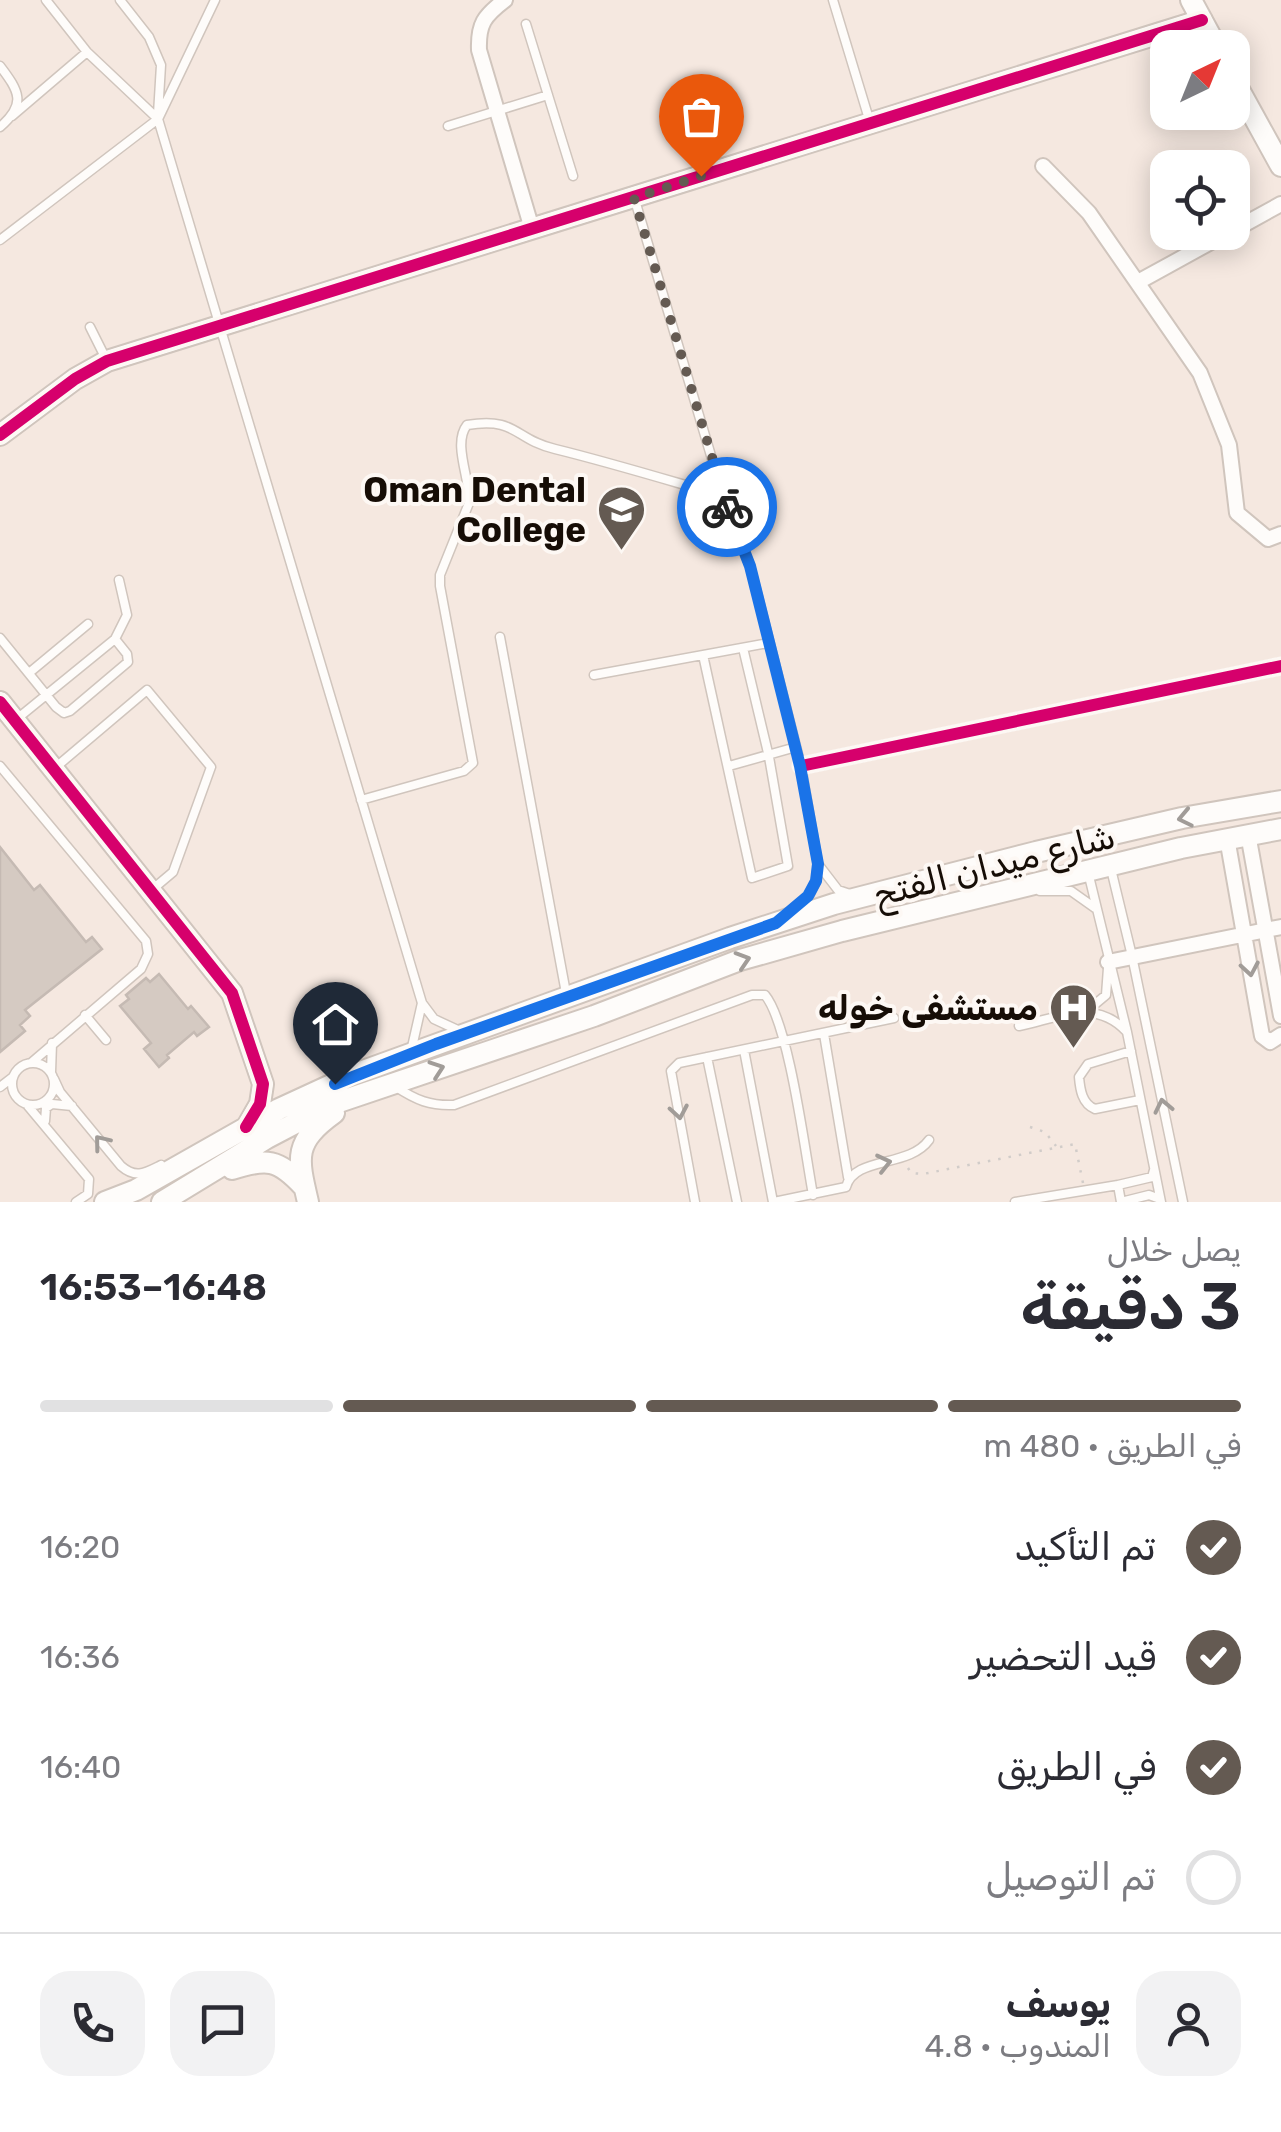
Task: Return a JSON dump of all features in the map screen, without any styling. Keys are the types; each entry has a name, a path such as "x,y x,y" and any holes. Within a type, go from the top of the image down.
{"main road":[{"path":"1191,0 1207,30"},
{"path":"0,434 75,379 107,361 1202,20"},
{"path":"1250,110 1281,166"},
{"path":"0,702 232,993 263,1084 260,1104 246,1127"},
{"name":"شارع ميدان الفتح","path":"162,1202 266,1138 351,1098 594,1016 740,960 1006,892 1092,850 1182,818 1281,801"},
{"name":"شارع ميدان الفتح","path":"1092,850 1110,868 1227,838 1281,829"},
{"path":"1092,850 1110,868"},
{"name":"شارع ميدان الفتح","path":"105,1202 136,1190 315,1092 465,1033 776,923 867,896 1092,850"},
{"path":"261,1070 279,1088 315,1092"},
{"path":"306,1195 300,1157 306,1136 351,1098"},
{"path":"205,1177 256,1162 270,1162 281,1166 306,1195"}],"street":[{"path":"504,0 485,15 478,28 479,50 532,229"},
{"path":"1043,166 1090,213 1200,373 1229,444 1238,513 1268,539 1281,534"},
{"path":"1250,221 1281,204"},
{"path":"1138,282 1198,250"},
{"path":"800,766 1281,666"},
{"path":"1248,834 1274,928 1281,1016"},
{"path":"1227,838 1262,1036 1270,1042 1281,1035"},
{"path":"1108,962 1274,928"}],"lane":[{"path":"46,0 87,52 158,119"},
{"path":"120,0 149,37 161,65 158,119 422,1004 434,1019 465,1033"},
{"path":"0,240 158,119 215,0"},
{"path":"833,0 870,124"},
{"path":"526,24 572,176"},
{"path":"0,126 87,52"},
{"path":"0,66 14,85 19,103 12,116"},
{"path":"448,126 548,96"},
{"path":"634,198 723,496 750,566 800,766 818,864 816,881 808,896 776,923"},
{"path":"90,327 107,361"},
{"path":"361,800 464,771 473,764 440,586 440,575 468,503 470,491 461,432 467,425 494,421 555,449 723,496"},
{"path":"15,721 115,639 128,615 119,580"},
{"path":"30,673 88,624"},
{"path":"500,637 567,997"},
{"path":"0,638 64,713 128,662 127,654 115,639"},
{"path":"594,675 768,643"},
{"path":"703,656 752,878 788,866 743,648"},
{"path":"53,769 147,690 211,767 172,872 150,891"},
{"path":"730,766 796,747"},
{"path":"0,766 146,940 148,954 140,969 32,1063"},
{"path":"1092,850 1096,910 1131,1050 1160,1200"},
{"path":"818,864 838,890 867,896"},
{"path":"1110,868 1183,1202"},
{"path":"1006,892 1072,891 1096,910"},
{"path":"1084,1012 1106,994 1108,962"},
{"path":"392,1084 418,1101 454,1105 752,995 765,996 774,1006 784,1043 813,1195"},
{"path":"409,1054 416,1040 422,1004"},
{"path":"1018,1026 1101,1012 1127,1032"},
{"path":"85,1015 106,1040"},
{"path":"695,1202 671,1071 679,1062 894,1018"},
{"path":"744,1050 774,1202 813,1195 846,1187 848,1177 824,1034"},
{"path":"25,1104 36,1106 53,1094 52,1043"},
{"path":"1131,1050 1088,1064 1078,1077 1085,1101 1096,1109 1140,1100"},
{"path":"707,1057 737,1202"},
{"path":"76,1202 88,1194 90,1179 46,1124 25,1104 0,1090 20,1067 39,1064 52,1075 72,1106 131,1174 141,1175 174,1158 199,1153"},
{"path":"13,1077 15,1097"},
{"path":"46,1124 46,1108 52,1104 72,1106"},
{"path":"848,1177 857,1170 901,1159 930,1140"},
{"path":"1015,1202 1144,1182 1154,1170"},
{"path":"1118,1185 1121,1202 1149,1195 1160,1200"}],"path":[{"path":"1030,1128 1045,1132 1056,1146"},
{"path":"901,1159 912,1173 922,1174 1075,1144 1085,1191"}],"building":[{"path":"0,847 34,890 40,885 86,942 92,937 102,949 25,1010 30,1016 20,1025 25,1031 0,1052"},
{"path":"159,974 209,1027 197,1036 194,1032 159,1067 144,1049 151,1043 120,1006 129,999 126,995 146,978 150,982"}],"cycle path":[{"path":"0,435 75,379 107,361 1202,20"},
{"path":"801,766 1281,666"},
{"path":"0,702 232,993 263,1084 260,1104 246,1127"}],"way so far":[{"path":"701,176 634,198 727,507"}],"place":[{"name":"Oman Dental College","path":"621,552"},
{"name":"مستشفى خوله","path":"1073,1050"}],"route":[{"path":"335,1084 776,923 808,896 816,881 818,864 800,766 750,566 727,507"}]}
